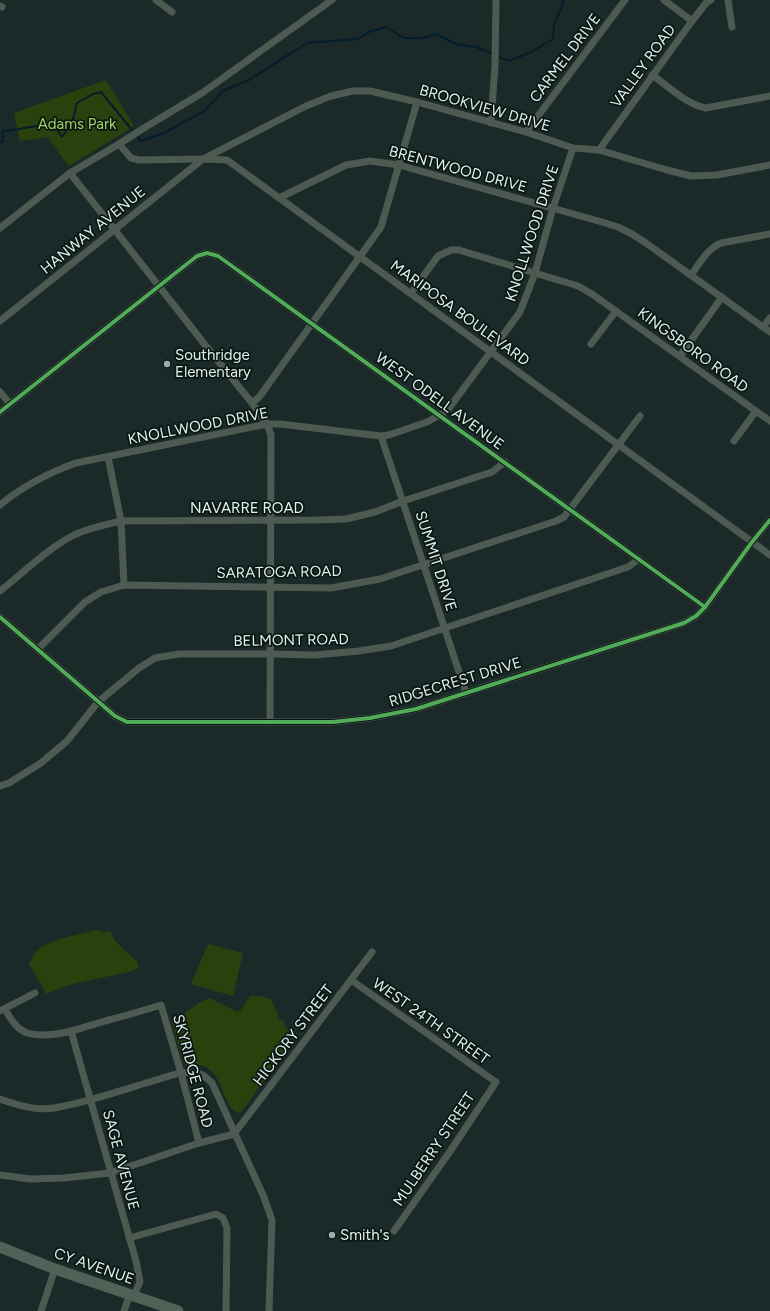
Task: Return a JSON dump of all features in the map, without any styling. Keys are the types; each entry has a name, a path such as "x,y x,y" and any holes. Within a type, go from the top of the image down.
{"main road":[{"name":"CY AVENUE","path":"0,1247 55,1269 178,1311"}],"street":[{"path":"156,0 172,12"},
{"path":"0,228 70,173 202,93 332,0"},
{"path":"491,123 495,65 496,0"},
{"name":"CARMEL DRIVE","path":"526,132 625,0"},
{"path":"664,0 692,21"},
{"name":"VALLEY ROAD","path":"599,150 692,21 706,3 711,0"},
{"path":"728,0 732,27"},
{"path":"652,75 698,107 706,108 770,96"},
{"name":"BROOKVIEW DRIVE","path":"203,159 306,106 331,96 353,91 370,91 417,102 526,132 573,148 599,150 691,176 717,175 770,165"},
{"path":"252,403 260,396 381,227 417,102"},
{"name":"MARIPOSA BOULEVARD","path":"119,144 131,158 139,160 227,160 770,555"},
{"name":"KNOLLWOOD DRIVE","path":"0,505 13,494 29,484 58,469 76,463 108,456 267,424 280,424 389,436 440,416 447,411 520,312 535,273 573,148"},
{"name":"HANWAY AVENUE","path":"0,321 203,159"},
{"name":"BRENTWOOD DRIVE","path":"279,198 346,165 370,161 399,166 554,208 618,227 632,234 770,332"},
{"path":"70,173 267,424 270,435 271,520 270,722"},
{"path":"691,275 714,246 721,243 770,234"},
{"name":"KINGSBORO ROAD","path":"411,293 438,256 451,250 459,250 578,286 592,294 770,421"},
{"name":"WEST ODELL AVENUE","path":"0,412 197,256 207,253 218,256 705,607"},
{"path":"680,356 722,297"},
{"name":"KINGSBORO ROAD","path":"591,344 616,311"},
{"path":"763,327 770,318"},
{"path":"0,392 10,404"},
{"name":"KINGSBORO ROAD","path":"734,441 756,411"},
{"name":"SARATOGA ROAD","path":"38,649 85,602 101,592 124,585 331,588 380,579 556,521 564,517 640,416"},
{"name":"SUMMIT DRIVE","path":"381,436 466,693"},
{"path":"108,456 121,521 124,585"},
{"name":"NAVARRE ROAD","path":"0,591 64,541 84,531 103,525 121,521 318,520 346,518 375,512 402,501 492,472 505,462"},
{"name":"RIDGECREST DRIVE","path":"0,617 115,716 132,723 333,722 370,718 416,709 684,623 696,616 705,607 752,542 770,520"},
{"name":"BELMONT ROAD","path":"0,786 9,783 41,763 67,741 98,702 139,668 155,658 180,654 314,655 359,651 391,646 628,568 639,559"},
{"name":"HICKORY STREET","path":"234,1134 372,952"},
{"name":"WEST 24TH STREET","path":"352,980 496,1082"},
{"path":"35,993 2,1010 17,1027 26,1033 46,1035 71,1031"},
{"name":"SKYRIDGE ROAD","path":"71,1031 161,1005 181,1073 199,1143"},
{"name":"SAGE AVENUE","path":"71,1031 136,1261 140,1282 124,1311"},
{"path":"0,1099 33,1108 53,1108 91,1100 181,1073 197,1073 205,1076 212,1083 272,1220 269,1311"},
{"name":"MULBERRY STREET","path":"394,1231 451,1150 496,1082"},
{"path":"0,1175 37,1179 64,1178 110,1173 199,1143 234,1134"},
{"path":"129,1238 216,1214 223,1218 227,1228 226,1311"},
{"path":"41,1311 55,1269"}],"green space":[{"name":"Adams Park","path":"106,80 134,126 69,166 47,137 20,141 14,113"},
{"path":"97,930 104,932 110,931 114,940 138,963 138,968 129,972 72,984 46,994 29,964 36,951 52,942"},
{"path":"208,944 243,953 233,996 191,984"},
{"path":"250,996 259,996 271,999 280,1020 283,1021 293,1042 241,1112 238,1113 228,1104 220,1083 211,1071 202,1065 185,1065 172,1022 202,1001 210,998 237,1012 241,1010"}],"waterway":[{"path":"497,56 509,61 531,52 553,39 554,24 563,0"},
{"path":"0,142 3,141 2,132 53,123 62,137 72,123 77,103 93,94 101,92 141,141 164,133 204,111 223,91 249,80 307,43 358,39 369,32 386,27 404,38 423,38 436,34 456,44 476,47 493,54"}],"cycle path":[{"path":"0,412 197,256 207,253 218,256 705,607"},
{"path":"0,617 115,716 127,722 333,722 370,718 416,709 684,623 696,616 705,607 752,542 770,520"}],"place":[{"name":"Southridge Elementary","path":"167,364"},
{"name":"Smith's","path":"332,1235"}]}
